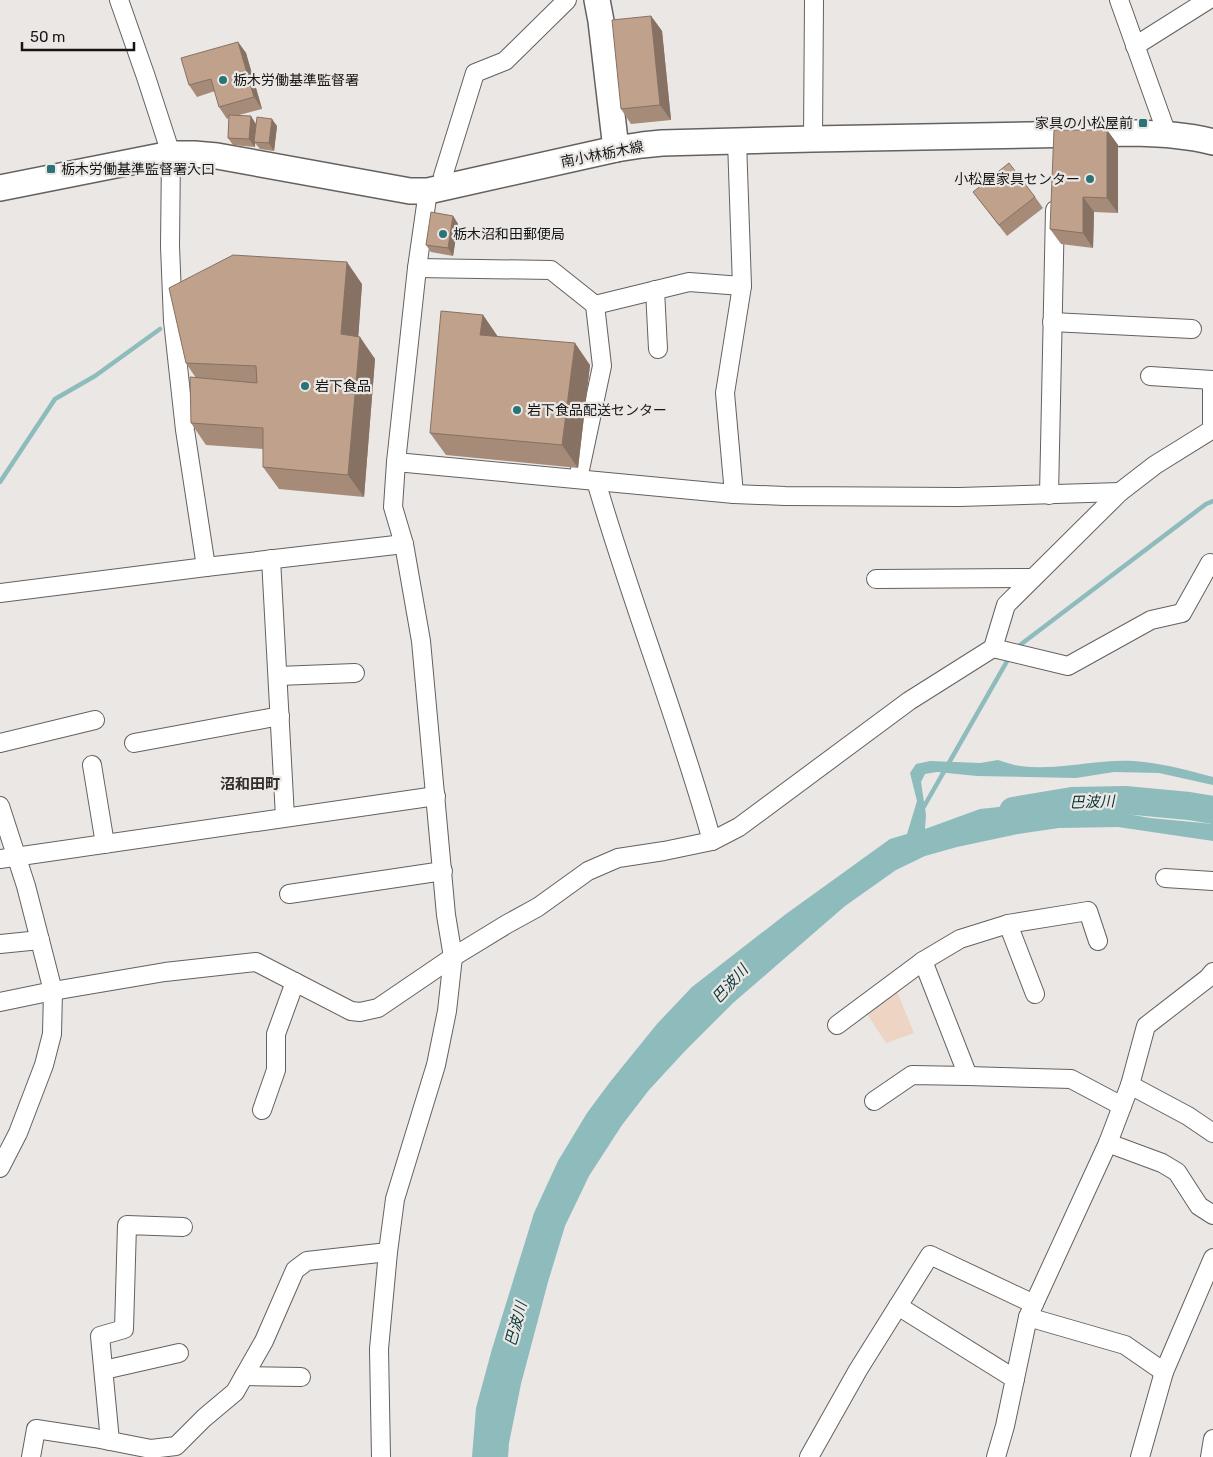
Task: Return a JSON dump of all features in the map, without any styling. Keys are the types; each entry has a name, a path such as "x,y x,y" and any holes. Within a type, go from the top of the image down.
{"main road":[{"path":"597,0 616,149"},
{"name":"南小林栃木線","path":"0,188 171,154 217,156 410,191 437,189 616,149 662,143 813,139 1056,144 1166,134 1213,142"}],"street":[{"path":"119,0 171,154 170,246 173,321 185,430 206,567"},
{"path":"381,1457 379,1349 395,1199 436,1066 447,1011 453,957 446,915 421,641 404,544 393,507 416,268 437,189 443,176 475,73 505,61 567,0"},
{"path":"813,139 814,0"},
{"path":"1118,0 1166,134"},
{"path":"1135,46 1208,0"},
{"path":"734,494 725,393 742,286 737,141"},
{"path":"1049,495 1055,194"},
{"path":"416,268 551,270 595,304 602,366 587,480 610,529 698,790 712,841"},
{"path":"595,304 689,282 742,286"},
{"path":"655,290 658,349"},
{"path":"1052,322 1192,329"},
{"path":"0,1002 165,972 256,962 351,1011 360,1012 378,1008 453,957 538,907 588,871 618,858 712,841 738,827 909,701 993,648 1006,605 1033,578 1120,492 1155,465 1212,430 1212,380 1150,376"},
{"path":"396,462 734,494 950,497 1120,492"},
{"path":"0,593 404,544"},
{"path":"271,559 285,817"},
{"path":"993,648 1068,666 1151,620 1182,613 1210,563"},
{"path":"876,579 1033,578"},
{"path":"278,676 355,673"},
{"path":"134,743 280,716"},
{"path":"0,743 95,720"},
{"path":"92,765 105,844"},
{"path":"8,857 436,796"},
{"path":"0,806 8,857 26,886 53,991 52,1034 44,1065 18,1133 0,1168"},
{"path":"288,894 443,871"},
{"path":"1165,878 1213,881"},
{"path":"837,1025 923,961 960,939 1008,924 1088,911 1098,941"},
{"path":"1008,924 1035,994"},
{"path":"0,944 40,940"},
{"path":"923,961 968,1076"},
{"path":"996,1457 1005,1426 1031,1311 1108,1143 1130,1085 1146,1026 1208,978 1213,972"},
{"path":"262,1110 276,1070 276,1034 295,982"},
{"path":"874,1101 912,1075 968,1076 1071,1079 1122,1106"},
{"path":"1130,1085 1188,1116 1213,1133"},
{"path":"1108,1143 1162,1163 1176,1172 1199,1206 1213,1215"},
{"path":"110,1441 100,1336 124,1329 127,1225 183,1227"},
{"path":"30,1457 36,1429 151,1449 176,1446 204,1418 235,1392 264,1341 295,1270 307,1260 388,1252"},
{"path":"809,1457 858,1370 930,1254 1031,1311 1125,1345 1164,1372"},
{"path":"1140,1457 1164,1372 1213,1258"},
{"path":"898,1306 1015,1379"},
{"path":"104,1370 179,1353"},
{"path":"244,1376 300,1377"},
{"path":"1210,1457 1213,1439"}],"shaded area":[{"path":"895,987 914,1033 886,1043 866,1012"}],"water":[{"path":"998,760 1017,766 1034,767 1120,761 1144,762 1213,777 1213,785 1159,773 1114,772 1076,778 977,776 937,772 925,774 921,782 926,815 925,829 980,809 1028,804 1082,806 1150,818 1213,824 1213,841 1118,827 1059,828 1018,834 925,856 896,870 845,906 733,1003 649,1090 622,1125 589,1176 565,1226 521,1384 508,1457 472,1457 476,1408 534,1213 558,1161 587,1113 610,1082 657,1024 692,987 786,914 890,839 907,834 917,801 910,773 916,764 930,761 980,763"}],"building":[{"path":"651,16 660,105 621,109 612,20"},
{"name":"栃木労働基準監督署","path":"238,42 254,97 219,107 211,79 189,85 181,58"},
{"path":"229,115 251,116 249,139 228,138"},
{"path":"257,117 272,119 269,143 254,142"},
{"name":"小松屋家具センター","path":"1054,130 1107,130 1107,198 1083,197 1083,233 1050,229"},
{"name":"小松屋家具センター","path":"1009,163 1035,197 999,225 973,192"},
{"path":"431,212 453,216 448,248 426,245"},
{"name":"岩下食品","path":"233,255 347,262 341,334 360,337 348,475 263,467 263,428 191,423 190,377 257,383 256,366 186,363 169,288"},
{"name":"岩下食品配送センター","path":"441,311 483,315 480,335 575,343 562,445 430,433"}],"waterway":[{"path":"0,482 55,399 95,376 160,329"},
{"path":"1016,648 1206,504 1213,501"},
{"path":"922,810 1010,656"},
{"name":"巴波川","path":"1013,811 1072,801 1125,800 1213,810"}],"place":[{"name":"栃木労働基準監督署","path":"223,80"},
{"name":"家具の小松屋前","path":"1143,123"},
{"name":"栃木労働基準監督署入口","path":"51,169"},
{"name":"小松屋家具センター","path":"1090,179"},
{"name":"栃木沼和田郵便局","path":"443,234"},
{"name":"岩下食品","path":"305,386"},
{"name":"岩下食品配送センター","path":"517,410"}],"district":[{"name":"沼和田町","path":"250,784"}]}
